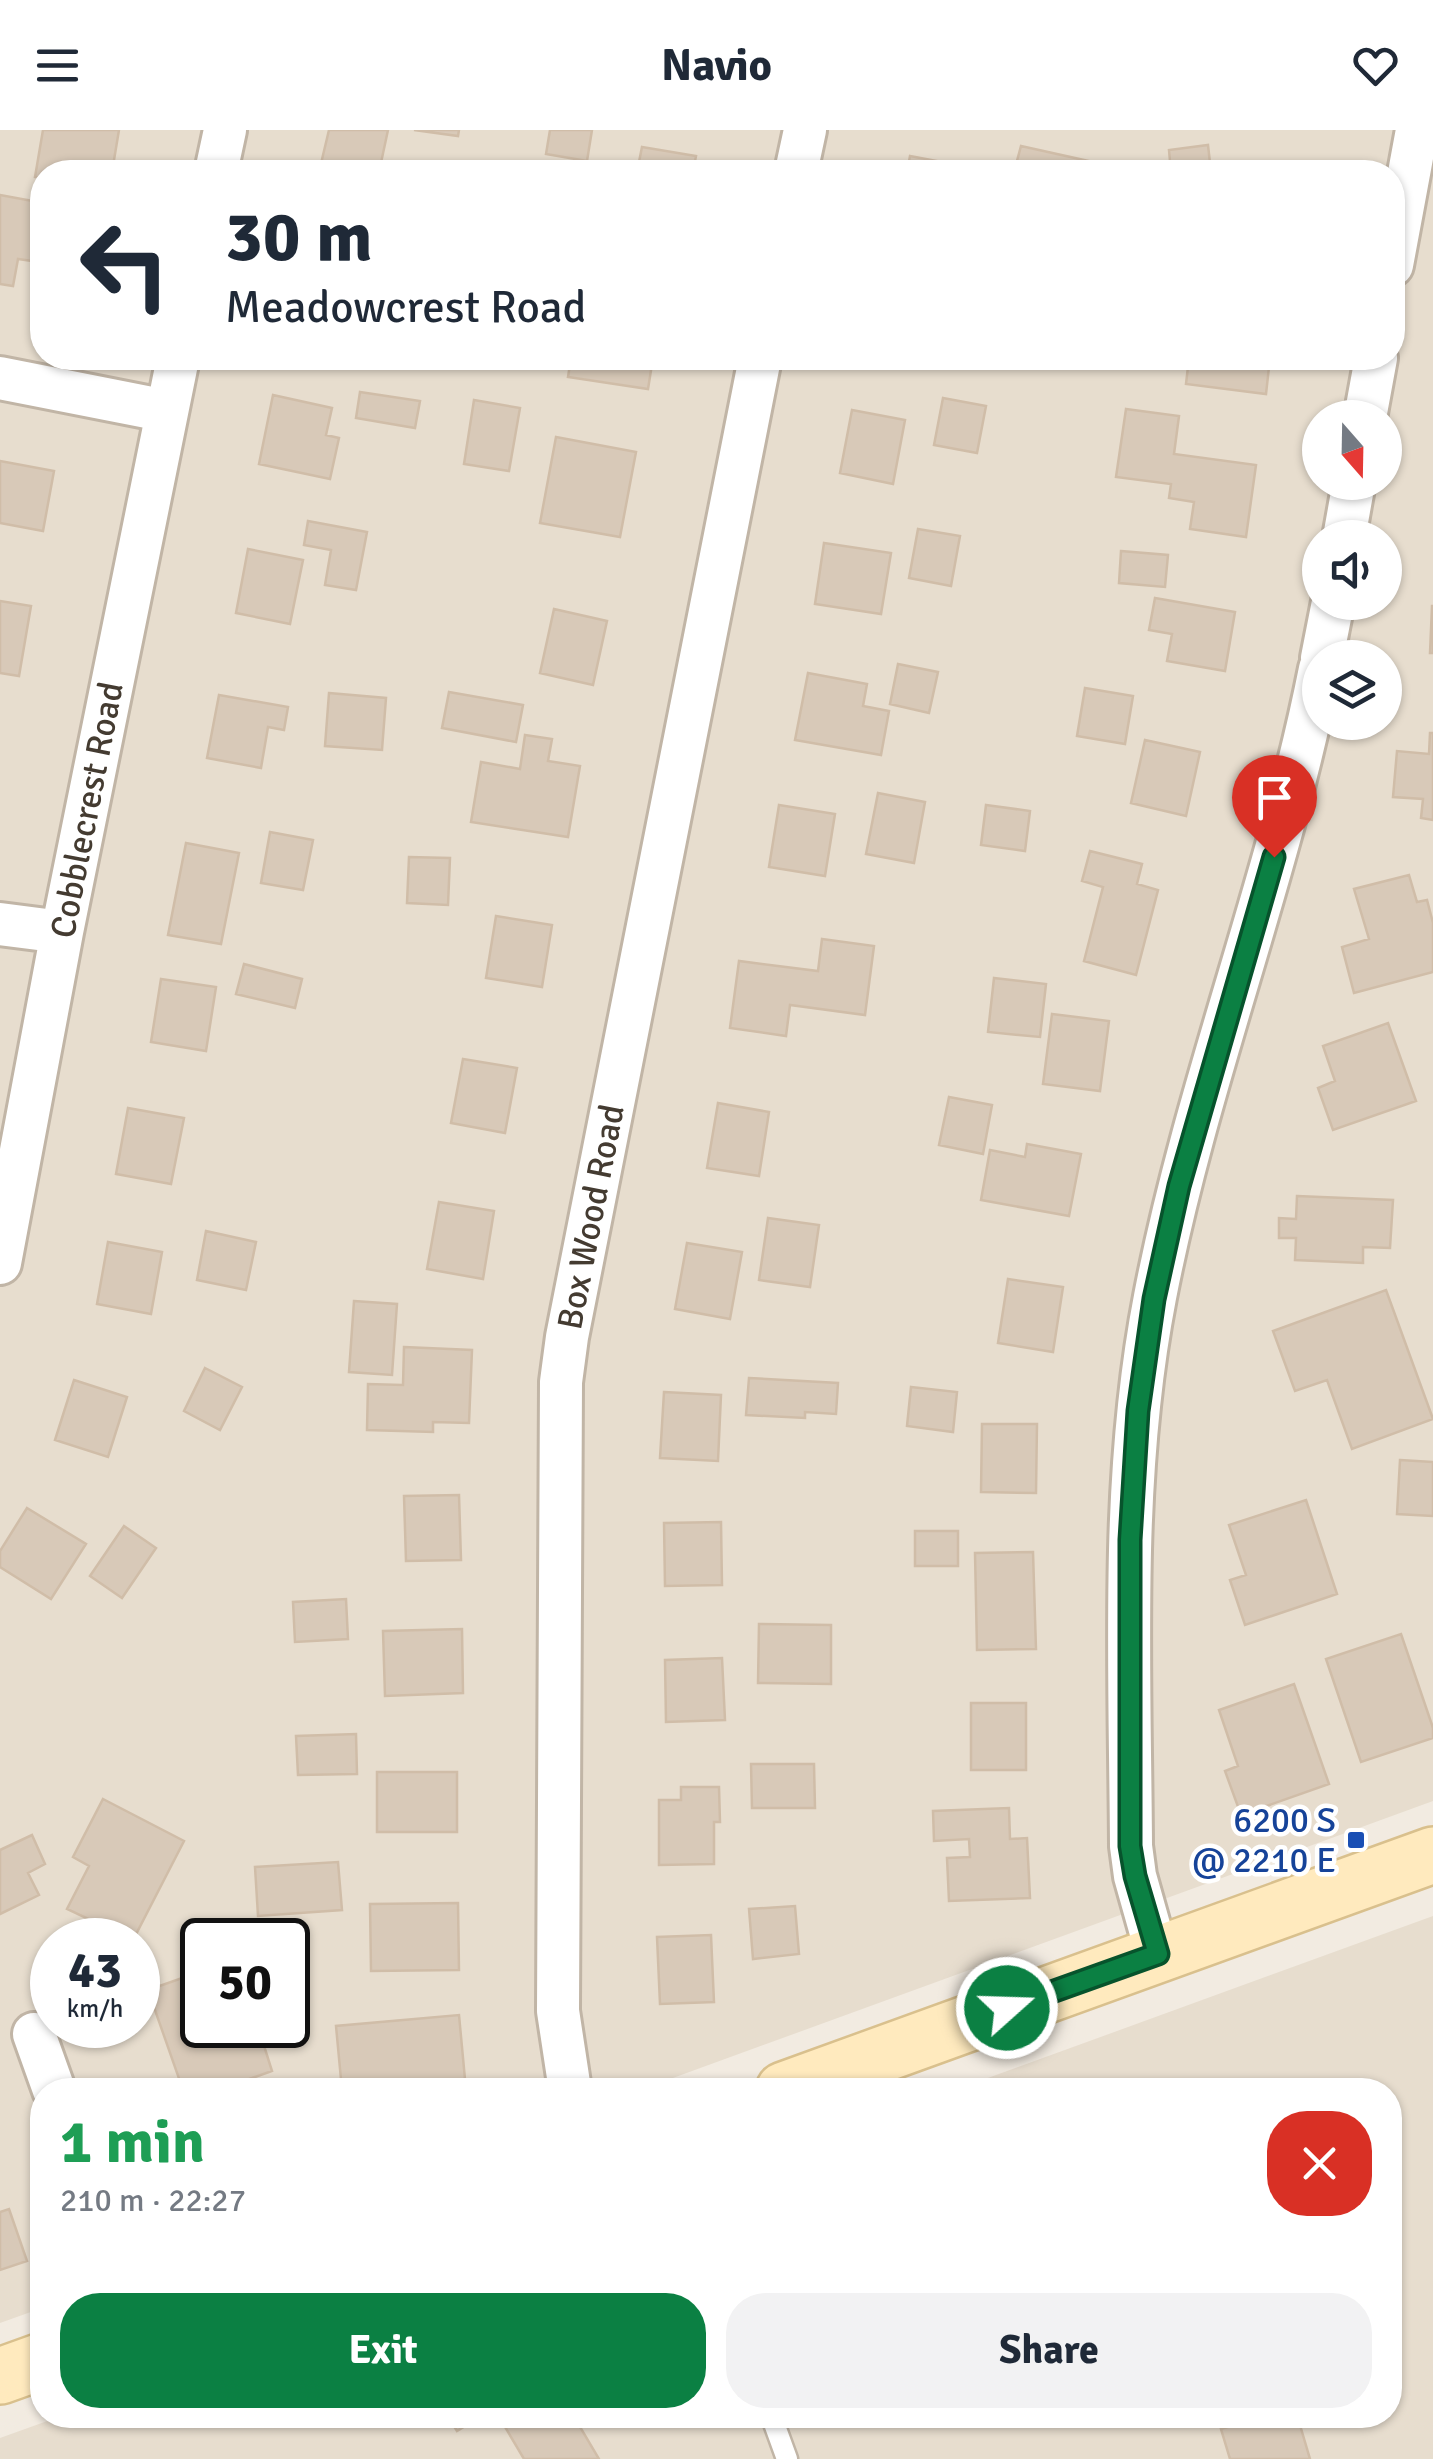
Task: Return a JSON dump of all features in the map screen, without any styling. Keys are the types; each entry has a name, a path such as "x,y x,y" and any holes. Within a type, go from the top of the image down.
{"main road":[{"path":"817,2078 1433,1855"},
{"path":"0,2376 30,2365"}],"street":[{"path":"219,160 225,130"},
{"path":"799,160 805,130"},
{"path":"1405,192 1416,130"},
{"name":"Cobblecrest Road","path":"0,1263 176,370"},
{"name":"Box Wood Road","path":"568,2078 558,2011 561,1382 758,370"},
{"path":"1369,400 1374,370"},
{"path":"0,378 167,411"},
{"path":"1158,1954 1130,1846 1130,1540 1138,1411 1154,1299 1179,1186 1305,740"},
{"path":"0,924 62,932"},
{"path":"39,2048 50,2078"}],"lane":[{"path":"776,2428 787,2459"}],"shaded area":[{"path":"0,130 1433,130 1433,1801 673,2078 30,2078 30,2312 0,2323"},
{"path":"1433,1916 1433,2459 0,2459 0,2438 30,2427 1402,2428 1402,2078 988,2078"}],"building":[{"path":"43,130 119,130 114,160 38,160"},
{"path":"329,130 388,130 382,160 322,160"},
{"path":"414,130 459,130 458,136"},
{"path":"550,130 592,130 587,160 546,154"},
{"path":"1208,145 1210,160 1170,160 1169,150"},
{"path":"1021,146 1084,160 1017,160"},
{"path":"642,147 696,156 695,160 639,160"},
{"path":"0,195 30,201 30,261 18,259 13,286 0,284"},
{"path":"569,370 651,370 648,389 568,377"},
{"path":"1188,370 1269,370 1266,394 1186,384"},
{"path":"360,392 420,401 415,428 356,418"},
{"path":"273,395 332,408 326,435 339,438 330,479 259,464"},
{"path":"943,398 986,406 977,453 934,445"},
{"path":"474,400 520,408 509,471 464,464"},
{"path":"1126,409 1179,416 1174,454 1256,465 1246,537 1190,529 1194,502 1169,498 1171,484 1116,477"},
{"path":"852,410 905,420 893,484 840,473"},
{"path":"556,437 636,452 620,537 540,523"},
{"path":"0,461 54,471 43,531 0,523"},
{"path":"308,521 367,532 356,590 325,585 331,550 304,545"},
{"path":"918,529 960,536 951,586 909,578"},
{"path":"824,543 891,553 881,614 815,604"},
{"path":"248,549 303,560 290,624 236,613"},
{"path":"1121,551 1168,555 1165,587 1119,583"},
{"path":"1155,598 1235,612 1225,671 1167,661 1172,634 1149,630"},
{"path":"0,601 31,606 19,676 0,673"},
{"path":"1432,606 1433,653 1430,653"},
{"path":"554,609 607,621 593,685 540,673"},
{"path":"898,664 938,672 929,713 890,704"},
{"path":"808,673 867,684 863,706 889,711 881,755 795,740"},
{"path":"1085,688 1133,696 1125,744 1077,736"},
{"path":"449,692 523,705 516,742 442,728"},
{"path":"329,693 386,698 382,750 325,746"},
{"path":"219,695 288,707 284,730 268,727 261,768 207,758"},
{"path":"1430,733 1433,820 1421,818 1423,799 1393,797 1397,751 1429,754"},
{"path":"525,735 552,739 548,761 580,766 568,837 471,822 481,762 520,769"},
{"path":"1145,740 1200,752 1186,816 1131,803"},
{"path":"878,793 925,802 914,863 866,854"},
{"path":"779,805 835,814 825,876 769,867"},
{"path":"986,805 1030,811 1025,851 981,845"},
{"path":"270,832 313,840 303,890 261,883"},
{"path":"186,843 239,853 221,944 168,935"},
{"path":"1090,851 1142,864 1137,884 1158,890 1136,975 1084,961 1103,887 1082,881"},
{"path":"409,857 450,858 448,905 407,903"},
{"path":"1409,875 1417,902 1427,900 1433,923 1433,972 1354,993 1342,947 1369,939 1354,889"},
{"path":"496,916 552,925 542,987 486,978"},
{"path":"822,939 874,946 865,1015 790,1005 786,1036 730,1028 739,961 818,971"},
{"path":"244,964 302,979 295,1008 236,994"},
{"path":"994,978 1046,984 1040,1037 988,1032"},
{"path":"161,979 216,987 206,1051 151,1042"},
{"path":"1052,1014 1109,1021 1100,1091 1043,1084"},
{"path":"1388,1023 1416,1101 1333,1130 1318,1088 1335,1081 1323,1046"},
{"path":"463,1059 517,1068 505,1133 451,1123"},
{"path":"949,1097 992,1105 983,1154 939,1145"},
{"path":"718,1103 769,1112 759,1176 707,1168"},
{"path":"128,1108 184,1118 171,1184 116,1174"},
{"path":"1027,1144 1081,1154 1069,1216 981,1200 990,1150 1025,1157"},
{"path":"1297,1196 1393,1200 1390,1248 1363,1247 1363,1263 1295,1260 1296,1238 1279,1238 1279,1218 1296,1219"},
{"path":"439,1202 494,1211 483,1279 427,1269"},
{"path":"768,1218 819,1225 810,1287 759,1280"},
{"path":"206,1231 256,1242 246,1290 197,1280"},
{"path":"108,1242 162,1252 151,1314 97,1304"},
{"path":"687,1243 742,1252 730,1319 675,1309"},
{"path":"1008,1279 1063,1287 1053,1352 998,1343"},
{"path":"1386,1290 1433,1419 1352,1449 1327,1380 1295,1391 1273,1331"},
{"path":"354,1301 397,1304 392,1375 349,1372"},
{"path":"404,1347 472,1350 469,1423 433,1422 433,1432 367,1430 368,1384 403,1385"},
{"path":"205,1368 242,1387 220,1430 184,1411"},
{"path":"749,1378 838,1383 836,1414 805,1412 805,1418 746,1415"},
{"path":"74,1380 127,1397 108,1457 55,1440"},
{"path":"911,1387 957,1392 953,1432 907,1426"},
{"path":"664,1392 721,1395 718,1461 660,1458"},
{"path":"982,1424 1037,1424 1036,1493 981,1492"},
{"path":"1400,1460 1433,1462 1433,1516 1397,1514"},
{"path":"459,1495 461,1560 406,1561 404,1496"},
{"path":"1306,1500 1337,1594 1245,1625 1230,1580 1246,1575 1229,1525"},
{"path":"27,1508 86,1544 51,1599 0,1567 0,1551"},
{"path":"721,1522 722,1585 665,1586 664,1523"},
{"path":"124,1526 156,1548 122,1598 90,1576"},
{"path":"915,1531 958,1531 958,1566 915,1566"},
{"path":"1033,1552 1036,1649 977,1650 975,1553"},
{"path":"346,1599 348,1639 295,1642 293,1602"},
{"path":"759,1624 831,1625 831,1684 758,1683"},
{"path":"462,1629 463,1693 385,1696 383,1631"},
{"path":"1401,1634 1433,1738 1361,1762 1326,1659"},
{"path":"722,1658 725,1720 666,1722 665,1660"},
{"path":"1294,1684 1329,1784 1241,1815 1225,1771 1238,1766 1219,1710"},
{"path":"971,1703 1026,1703 1026,1770 971,1770"},
{"path":"356,1734 357,1774 298,1775 296,1736"},
{"path":"751,1764 814,1764 815,1808 752,1808"},
{"path":"377,1772 457,1772 457,1832 377,1832"},
{"path":"681,1787 719,1787 720,1822 714,1822 714,1864 659,1865 659,1800 681,1800"},
{"path":"103,1799 184,1841 144,1918 86,1918 67,1909 89,1866 73,1857"},
{"path":"1009,1808 1010,1839 1027,1838 1030,1898 949,1901 947,1858 970,1857 969,1839 934,1841 933,1811"},
{"path":"32,1835 45,1864 28,1873 39,1895 0,1914 0,1850"},
{"path":"338,1862 342,1910 258,1916 255,1867"},
{"path":"458,1903 459,1970 371,1971 370,1904"},
{"path":"795,1906 799,1954 753,1959 749,1909"},
{"path":"711,1935 714,2002 660,2004 657,1937"},
{"path":"180,1979 180,2048 265,2048 272,2071 252,2078 179,2078 160,2024 160,1986"},
{"path":"459,2015 465,2078 341,2078 336,2026"},
{"path":"9,2209 27,2261 0,2270 0,2212"},
{"path":"506,2428 581,2428 599,2459 524,2459"},
{"path":"1301,2428 1310,2459 1230,2459 1221,2429"}],"place":[{"name":"6200 S @ 2210 E","path":"1356,1840"}],"route":[{"path":"1007,2008 1158,1954 1130,1846 1130,1540 1138,1411 1154,1299 1179,1186 1274,857"}]}
